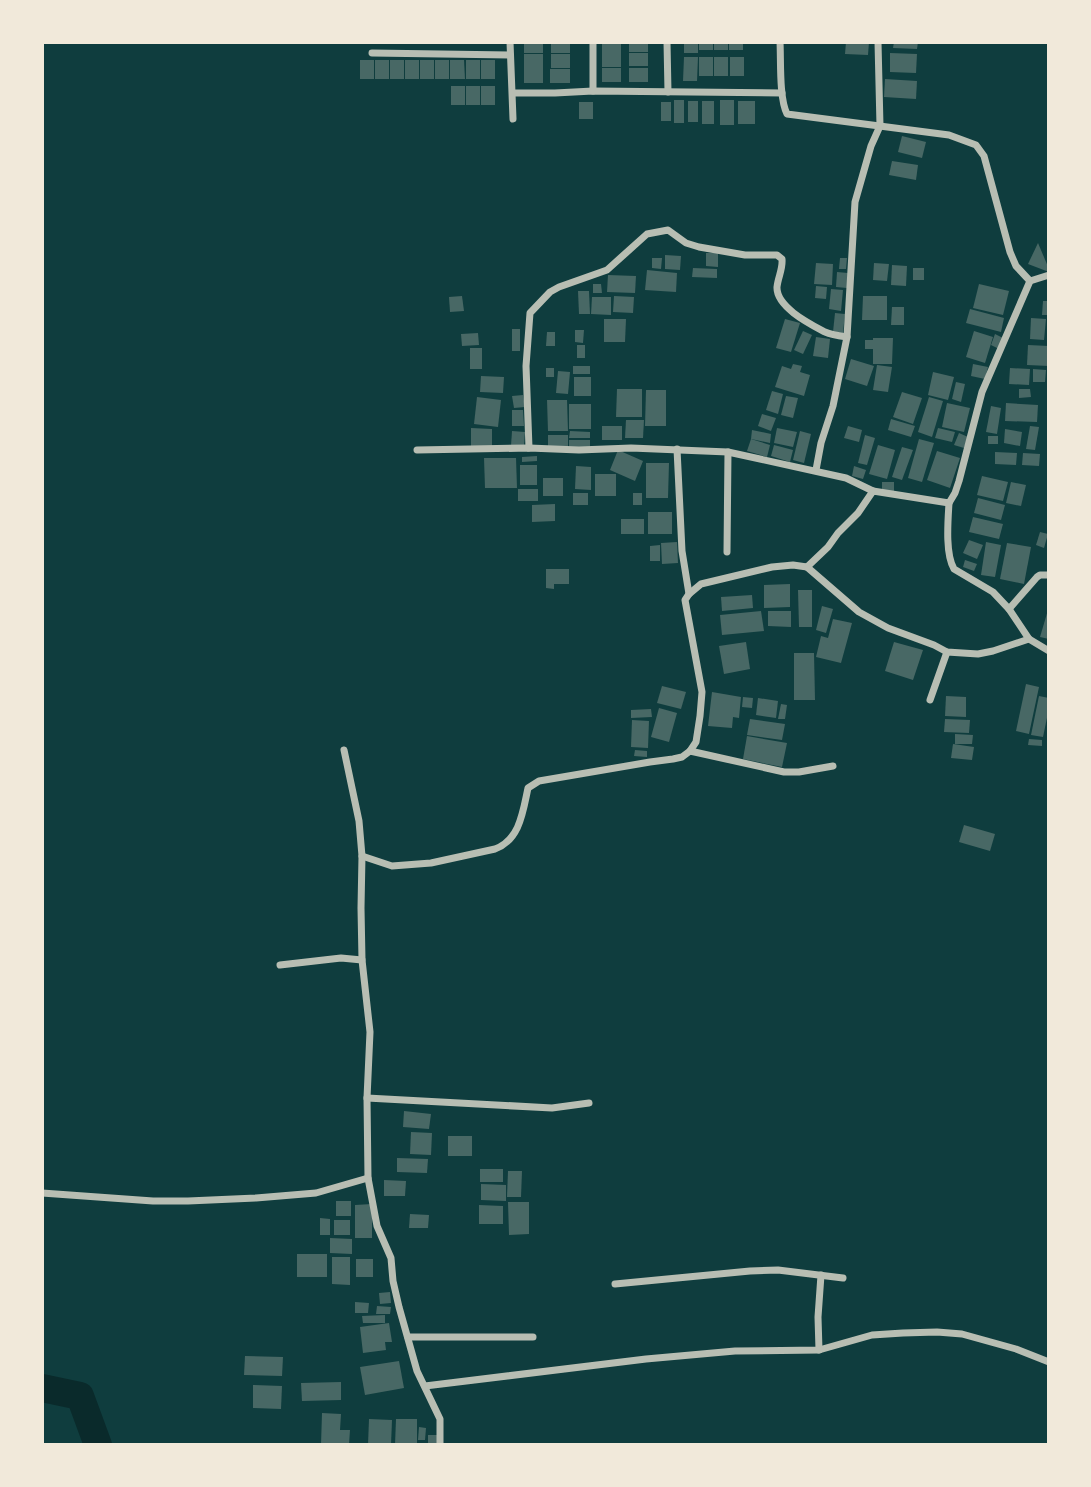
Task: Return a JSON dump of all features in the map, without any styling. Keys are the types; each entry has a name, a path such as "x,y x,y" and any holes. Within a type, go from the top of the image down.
{"street":[{"path":"510,42 513,119"},
{"path":"593,42 593,91"},
{"path":"667,42 668,92"},
{"path":"780,42 782,93 784,109 788,114 949,135 976,145 984,156 1010,252 1016,266 1030,281"},
{"path":"816,470 847,337 855,202 871,146 880,126 878,42"},
{"path":"372,53 510,55"},
{"path":"513,93 782,93"},
{"path":"530,448 526,366 530,313 550,292 607,270 647,234 668,230 685,243 699,247 745,255 777,255 782,259 783,268 777,287 789,309 827,333 847,337"},
{"path":"1049,275 1030,281 982,392 959,481 949,503 948,536 954,569 993,592 1009,609 1029,639 1049,651"},
{"path":"417,450 530,448 728,452 846,478 873,491 949,503"},
{"path":"677,449 682,551 689,594"},
{"path":"727,552 728,452"},
{"path":"807,567 858,513 873,491"},
{"path":"362,856 392,866 431,863 495,849 504,846 516,830 528,788 532,784 673,759 690,751 696,742 702,692 685,600 701,584 772,567 807,567 859,612 888,628 947,652 978,654 1029,639"},
{"path":"1009,609 1037,577 1049,575"},
{"path":"930,700 947,652"},
{"path":"344,750 359,821 362,856 362,960 369,1032 368,1178 377,1226 391,1258 393,1281 417,1371 440,1419 440,1445"},
{"path":"690,751 784,772 833,766"},
{"path":"280,965 341,958 362,960"},
{"path":"367,1098 552,1108 589,1103"},
{"path":"42,1193 188,1201 256,1198 316,1194 368,1178"},
{"path":"615,1284 779,1270 843,1278"},
{"path":"819,1350 821,1275"},
{"path":"425,1386 659,1358 735,1352 819,1350 872,1335 937,1332 962,1334 1016,1349 1049,1362"},
{"path":"408,1337 533,1337"}],"building":[{"path":"524,42 543,42 543,53 524,53"},
{"path":"551,42 570,42 570,53 551,53"},
{"path":"602,42 621,42 621,67 602,67"},
{"path":"629,42 648,42 648,52 629,52"},
{"path":"684,42 698,42 698,53 684,53"},
{"path":"699,42 713,42 713,50 699,50"},
{"path":"714,42 728,42 728,50 714,50"},
{"path":"729,42 743,42 743,50 729,50"},
{"path":"846,42 869,42 868,55 845,54"},
{"path":"894,42 918,42 917,49 893,48"},
{"path":"629,53 648,53 648,66 629,66"},
{"path":"890,53 917,54 916,73 890,72"},
{"path":"524,54 543,54 543,83 524,83"},
{"path":"551,54 570,54 570,68 551,68"},
{"path":"684,57 698,57 697,81 683,81"},
{"path":"699,57 713,57 713,76 699,76"},
{"path":"714,57 728,57 728,76 714,76"},
{"path":"730,57 744,57 744,76 730,76"},
{"path":"360,60 374,60 374,79 360,79"},
{"path":"375,60 389,60 389,79 375,79"},
{"path":"390,60 404,60 404,79 390,79"},
{"path":"405,60 419,60 419,79 405,79"},
{"path":"420,60 434,60 434,79 420,79"},
{"path":"435,60 449,60 449,79 435,79"},
{"path":"450,60 464,60 465,79 450,79"},
{"path":"466,60 480,60 480,79 466,79"},
{"path":"481,60 495,60 495,79 481,79"},
{"path":"602,68 621,68 621,82 602,82"},
{"path":"629,68 648,68 648,82 629,82"},
{"path":"550,69 570,69 570,83 550,83"},
{"path":"885,79 917,81 916,99 884,97"},
{"path":"451,86 465,86 465,105 451,105"},
{"path":"466,86 480,86 480,105 466,105"},
{"path":"481,86 495,86 495,105 481,105"},
{"path":"674,100 684,100 684,123 674,123"},
{"path":"720,100 734,100 734,125 720,125"},
{"path":"688,101 698,101 698,122 688,122"},
{"path":"702,101 714,101 714,124 702,124"},
{"path":"738,101 755,101 755,124 738,124"},
{"path":"579,102 593,102 593,119 579,119"},
{"path":"661,102 671,102 671,121 661,121"},
{"path":"902,136 926,142 922,158 898,152"},
{"path":"892,161 918,165 916,180 889,175"},
{"path":"1038,243 1049,269 1049,272 1028,264"},
{"path":"706,253 718,253 718,267 706,266"},
{"path":"665,255 681,256 680,270 665,269"},
{"path":"652,258 662,258 661,269 652,268"},
{"path":"840,258 847,258 846,269 839,269"},
{"path":"816,263 833,264 832,285 814,284"},
{"path":"874,263 889,264 887,281 873,280"},
{"path":"892,265 907,266 906,286 891,285"},
{"path":"693,268 717,269 717,278 692,277"},
{"path":"913,268 924,268 924,280 913,280"},
{"path":"647,270 677,273 676,292 645,290"},
{"path":"837,272 848,273 847,288 836,287"},
{"path":"608,275 636,276 635,293 607,292"},
{"path":"593,284 601,284 602,293 593,293"},
{"path":"979,284 1009,291 1003,315 973,308"},
{"path":"816,286 827,287 826,299 815,298"},
{"path":"831,289 843,290 841,311 829,309"},
{"path":"578,291 589,291 590,314 579,314"},
{"path":"462,296 464,311 450,312 449,297"},
{"path":"614,296 634,297 633,313 613,312"},
{"path":"863,296 887,296 887,320 862,320"},
{"path":"592,297 611,297 611,315 591,314"},
{"path":"1043,301 1049,301 1049,315 1042,315"},
{"path":"892,307 904,307 904,325 891,325"},
{"path":"970,309 1004,318 1001,332 966,323"},
{"path":"835,313 845,314 843,333 833,332"},
{"path":"1031,318 1046,319 1044,340 1030,339"},
{"path":"604,319 626,319 625,342 604,342"},
{"path":"785,319 800,323 791,352 776,348"},
{"path":"512,329 520,329 520,351 512,351"},
{"path":"575,330 584,330 583,343 575,342"},
{"path":"803,331 812,335 803,354 794,350"},
{"path":"974,331 993,337 985,363 966,357"},
{"path":"547,332 555,332 555,346 546,346"},
{"path":"478,333 479,345 462,346 461,334"},
{"path":"995,334 1003,338 999,349 991,345"},
{"path":"816,337 830,339 828,358 813,356"},
{"path":"893,338 892,364 873,364 873,349 865,349 865,340"},
{"path":"577,345 585,345 585,358 577,358"},
{"path":"1028,345 1049,346 1049,366 1027,365"},
{"path":"470,348 482,348 482,369 470,369"},
{"path":"851,359 874,366 867,386 845,379"},
{"path":"793,364 802,366 800,372 810,375 804,396 775,387 782,366 791,369"},
{"path":"973,364 988,367 985,379 971,376"},
{"path":"877,365 892,367 888,392 873,390"},
{"path":"573,366 590,366 590,374 573,374"},
{"path":"546,368 554,368 554,377 546,377"},
{"path":"1010,368 1030,369 1029,385 1009,384"},
{"path":"1033,369 1046,370 1045,382 1033,382"},
{"path":"558,371 570,372 568,394 556,393"},
{"path":"933,372 954,377 948,400 928,395"},
{"path":"481,376 504,377 503,393 480,392"},
{"path":"574,377 591,377 591,396 574,396"},
{"path":"956,382 965,384 961,402 952,399"},
{"path":"617,389 642,389 642,417 616,417"},
{"path":"1019,389 1030,389 1031,397 1019,398"},
{"path":"646,390 666,390 666,426 645,426"},
{"path":"772,391 783,394 778,414 766,410"},
{"path":"902,392 922,398 913,424 893,417"},
{"path":"523,395 525,407 514,408 512,396"},
{"path":"786,396 798,398 793,418 781,415"},
{"path":"477,397 501,400 498,427 474,424"},
{"path":"929,397 943,401 932,437 918,432"},
{"path":"547,400 567,400 568,431 548,431"},
{"path":"947,403 970,408 964,432 942,427"},
{"path":"1006,403 1038,405 1037,422 1005,421"},
{"path":"569,404 591,404 591,429 569,429"},
{"path":"991,406 1001,408 997,434 986,432"},
{"path":"512,410 523,410 524,426 512,426"},
{"path":"762,414 776,418 771,431 758,426"},
{"path":"891,419 915,426 911,437 888,430"},
{"path":"626,420 644,420 643,438 625,438"},
{"path":"602,426 622,426 622,440 602,440"},
{"path":"848,426 862,430 859,442 844,438"},
{"path":"1030,426 1039,427 1035,450 1026,449"},
{"path":"471,428 492,429 492,447 471,446"},
{"path":"777,428 797,432 793,447 774,443"},
{"path":"938,428 955,432 952,442 935,438"},
{"path":"1005,429 1022,432 1020,446 1004,443"},
{"path":"752,430 771,434 770,443 751,439"},
{"path":"512,431 525,432 524,446 511,446"},
{"path":"570,431 590,432 590,438 569,438"},
{"path":"800,431 811,434 804,463 793,460"},
{"path":"959,433 968,437 964,448 954,445"},
{"path":"548,435 568,435 568,448 548,448"},
{"path":"865,435 875,438 867,465 858,463"},
{"path":"988,436 998,436 998,444 988,444"},
{"path":"751,439 770,445 767,457 747,451"},
{"path":"919,439 934,443 922,482 908,478"},
{"path":"569,440 590,440 590,448 569,449"},
{"path":"774,445 793,450 790,462 771,456"},
{"path":"878,445 895,450 887,479 869,474"},
{"path":"902,447 913,450 902,480 892,477"},
{"path":"618,450 643,461 635,481 610,470"},
{"path":"937,451 960,458 950,488 927,480"},
{"path":"995,452 1017,453 1016,465 995,464"},
{"path":"1023,453 1040,454 1039,466 1022,465"},
{"path":"537,456 537,461 522,462 522,457"},
{"path":"484,458 516,458 517,488 485,488"},
{"path":"646,463 669,463 668,498 646,498"},
{"path":"520,465 537,465 537,485 520,485"},
{"path":"576,466 591,467 591,490 575,489"},
{"path":"854,466 866,470 863,479 852,476"},
{"path":"595,474 616,474 616,496 595,496"},
{"path":"982,476 1008,482 1003,501 977,495"},
{"path":"543,478 563,478 563,496 543,496"},
{"path":"882,482 894,482 894,491 882,491"},
{"path":"1011,482 1026,485 1021,506 1006,503"},
{"path":"518,489 538,489 538,501 518,501"},
{"path":"573,493 588,493 588,505 573,505"},
{"path":"633,493 642,493 642,505 633,505"},
{"path":"978,498 1005,505 1001,520 974,513"},
{"path":"555,504 555,521 532,522 532,505"},
{"path":"648,512 672,512 672,534 648,534"},
{"path":"973,517 1003,524 999,539 969,532"},
{"path":"621,519 644,519 644,534 621,534"},
{"path":"1040,532 1048,534 1044,548 1036,545"},
{"path":"969,540 983,545 977,559 963,553"},
{"path":"677,542 678,563 662,564 661,543"},
{"path":"986,542 1001,545 995,577 981,575"},
{"path":"1007,543 1031,547 1024,584 1000,579"},
{"path":"660,545 660,561 650,561 650,546"},
{"path":"965,560 977,564 974,571 963,567"},
{"path":"546,569 569,569 569,584 554,584 554,589 546,588"},
{"path":"790,584 790,607 764,608 764,585"},
{"path":"798,590 812,590 812,627 799,627"},
{"path":"752,595 753,608 722,611 721,597"},
{"path":"822,606 833,609 826,633 816,630"},
{"path":"1049,610 1049,639 1040,637"},
{"path":"761,611 764,631 722,635 720,615"},
{"path":"768,611 791,611 791,627 768,626"},
{"path":"833,619 852,623 841,663 816,657 821,636 828,638"},
{"path":"746,642 750,669 724,674 719,646"},
{"path":"894,642 923,650 913,680 885,671"},
{"path":"794,653 814,653 815,700 794,700"},
{"path":"1026,684 1039,687 1029,734 1016,731"},
{"path":"662,686 686,692 681,709 657,703"},
{"path":"712,692 741,697 739,718 733,717 732,728 708,726"},
{"path":"946,696 966,697 966,717 945,716"},
{"path":"1039,696 1049,698 1043,737 1031,735"},
{"path":"743,697 753,698 752,708 742,707"},
{"path":"758,698 778,701 776,718 756,715"},
{"path":"781,704 787,705 785,719 778,719"},
{"path":"659,708 677,713 669,742 651,737"},
{"path":"651,709 652,717 631,718 631,710"},
{"path":"750,719 785,724 782,740 747,735"},
{"path":"945,719 970,720 969,733 944,732"},
{"path":"632,720 649,721 648,748 631,747"},
{"path":"955,734 973,735 972,744 955,744"},
{"path":"747,736 787,743 782,767 743,759"},
{"path":"1029,739 1042,740 1042,746 1028,745"},
{"path":"953,744 974,747 972,760 951,758"},
{"path":"635,750 647,751 647,757 634,756"},
{"path":"964,825 995,834 990,851 959,842"},
{"path":"404,1111 431,1114 429,1129 403,1127"},
{"path":"411,1132 432,1133 431,1155 410,1154"},
{"path":"448,1136 472,1136 472,1156 448,1156"},
{"path":"397,1158 428,1159 427,1173 397,1172"},
{"path":"480,1169 503,1169 503,1182 480,1182"},
{"path":"508,1171 522,1171 521,1197 507,1197"},
{"path":"384,1180 406,1181 405,1196 384,1196"},
{"path":"481,1184 506,1185 506,1201 481,1200"},
{"path":"336,1201 351,1201 351,1216 336,1216"},
{"path":"508,1202 529,1202 529,1234 509,1235"},
{"path":"372,1204 372,1238 355,1238 355,1205"},
{"path":"479,1205 503,1206 503,1224 479,1224"},
{"path":"410,1214 429,1215 428,1228 409,1228"},
{"path":"320,1218 330,1219 330,1235 320,1235"},
{"path":"334,1220 350,1220 350,1235 334,1235"},
{"path":"330,1238 352,1239 352,1254 330,1253"},
{"path":"297,1254 327,1254 327,1277 297,1277"},
{"path":"332,1257 350,1257 350,1285 332,1284"},
{"path":"356,1259 373,1259 373,1277 356,1277"},
{"path":"390,1292 391,1303 380,1304 379,1293"},
{"path":"355,1302 369,1303 368,1313 355,1313"},
{"path":"377,1306 391,1307 390,1314 376,1314"},
{"path":"385,1315 385,1323 363,1323 362,1316"},
{"path":"389,1323 392,1342 385,1342 386,1350 363,1353 360,1327"},
{"path":"245,1356 283,1357 282,1376 244,1375"},
{"path":"399,1361 404,1388 365,1395 360,1367"},
{"path":"341,1382 341,1400 302,1401 301,1383"},
{"path":"253,1385 282,1386 281,1409 253,1408"},
{"path":"322,1413 341,1414 340,1430 350,1430 349,1445 321,1445"},
{"path":"369,1419 392,1420 391,1445 368,1445"},
{"path":"396,1419 417,1419 417,1445 395,1445"},
{"path":"419,1427 426,1428 425,1440 418,1440"},
{"path":"428,1435 437,1435 437,1445 428,1445"}],"waterway":[{"path":"42,1388 80,1396 98,1445"}]}
